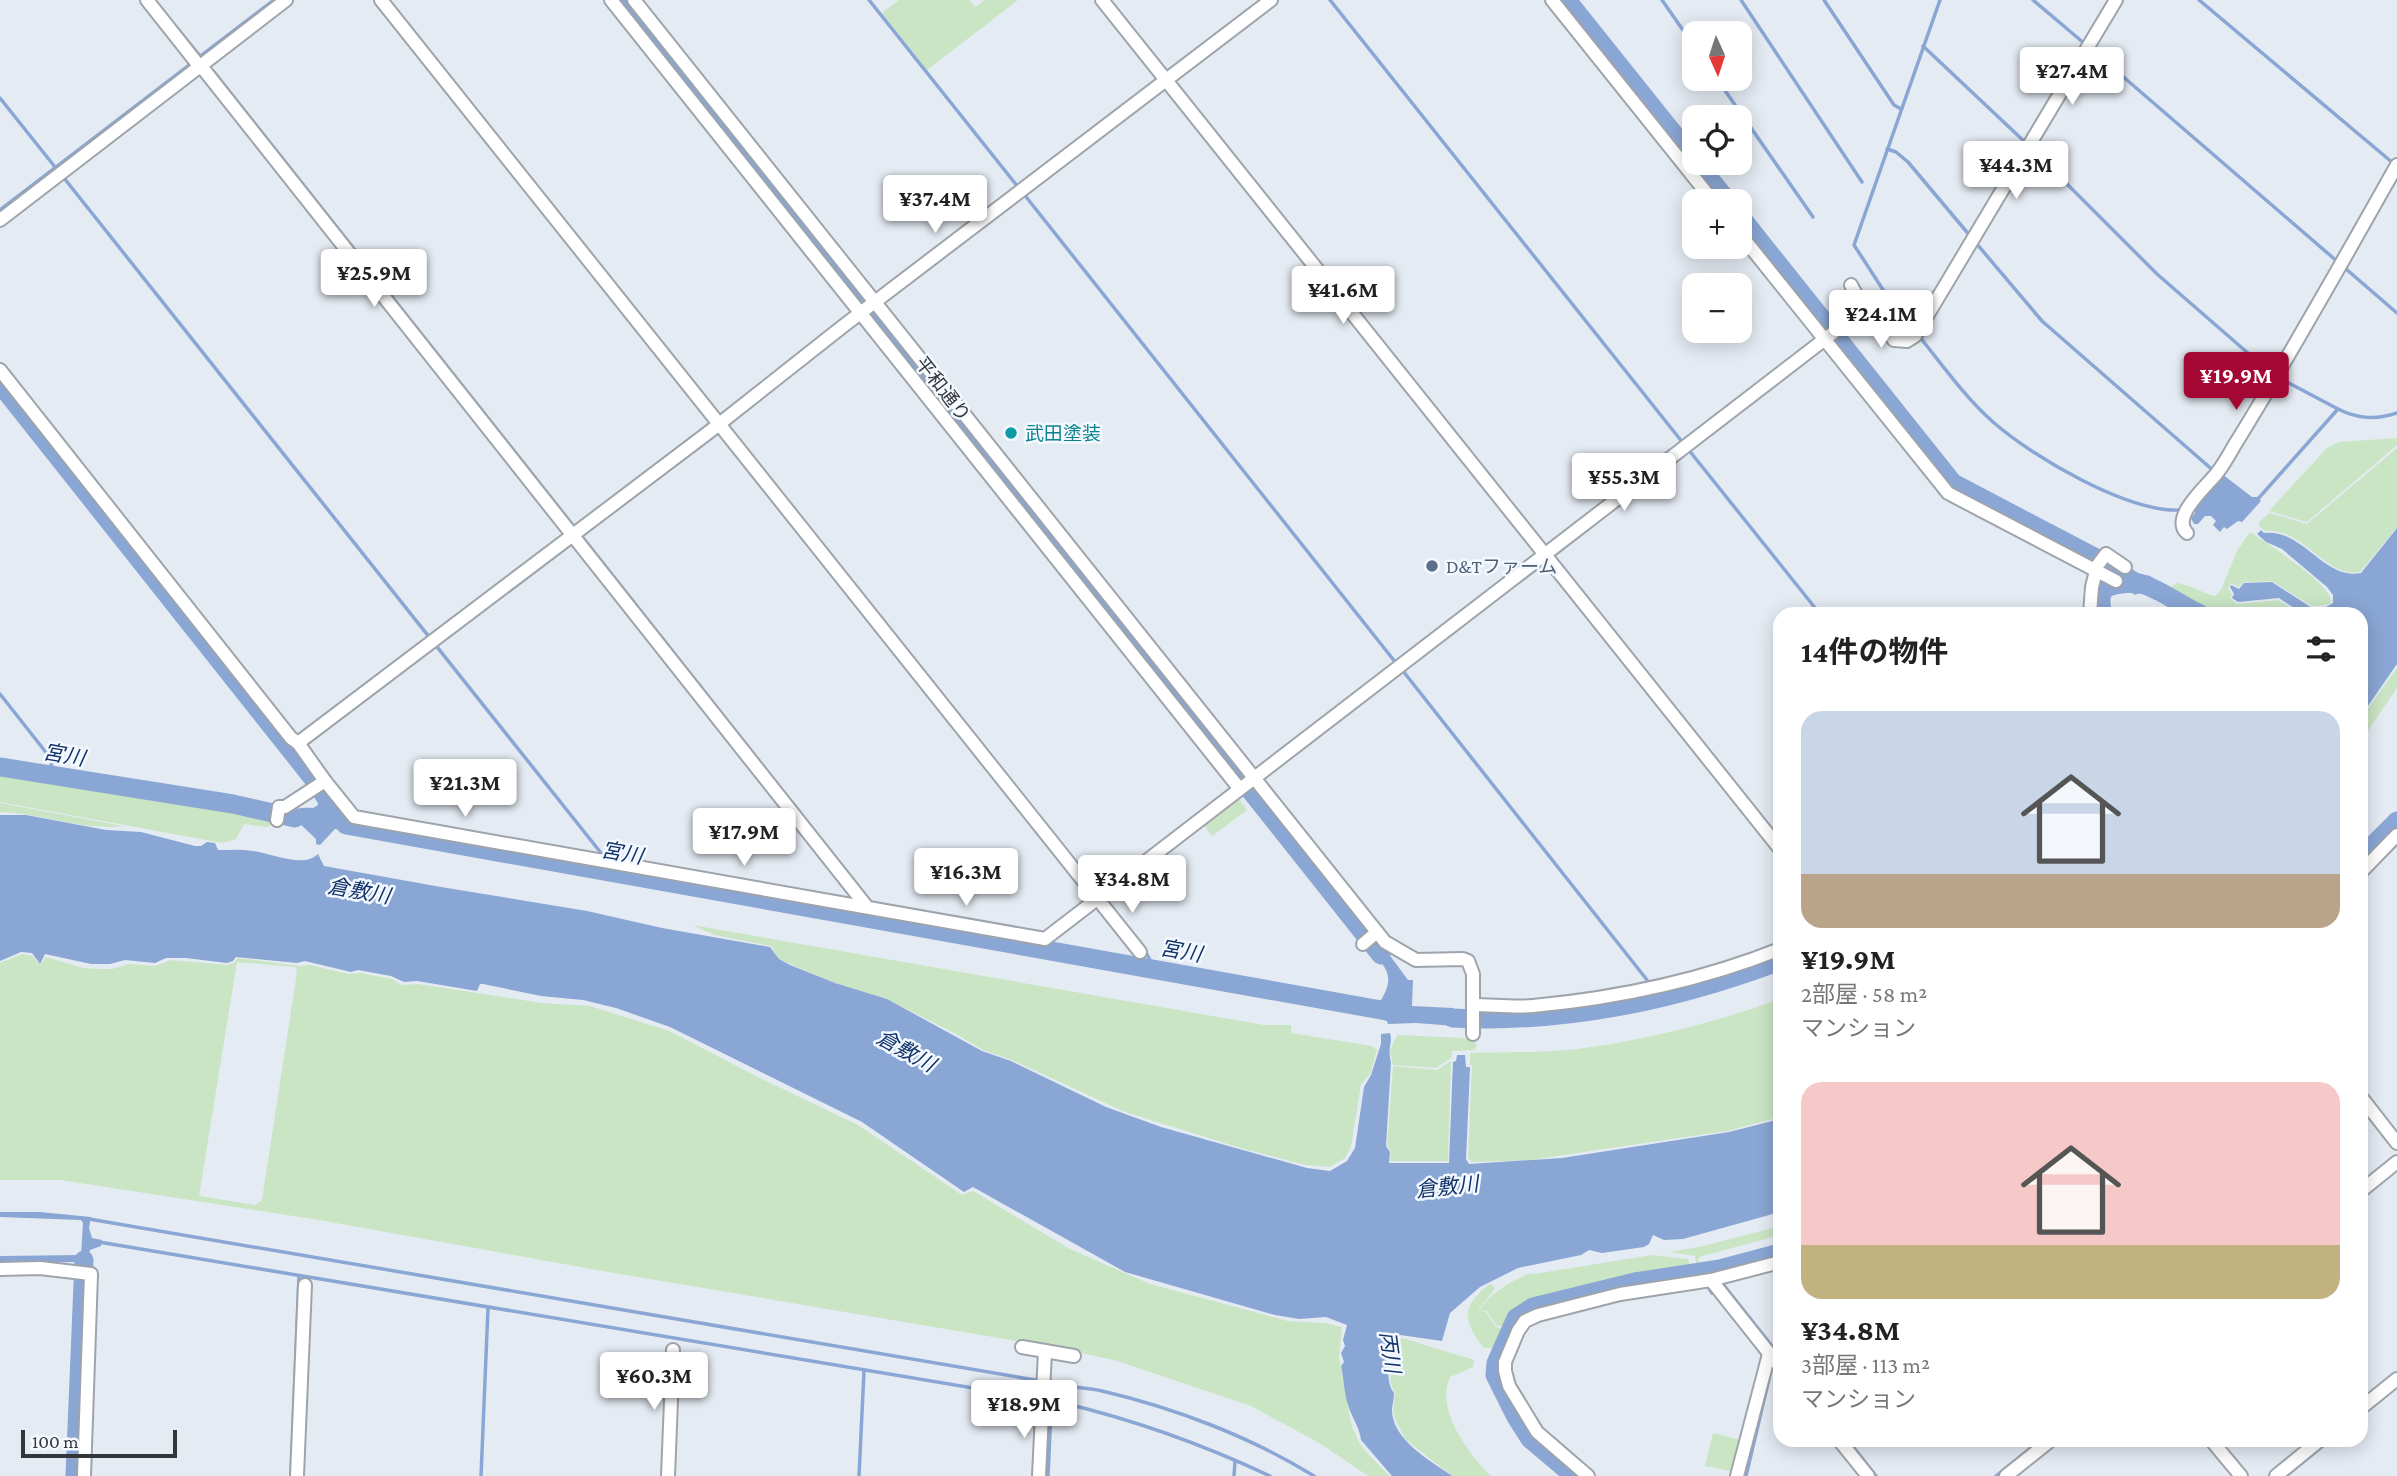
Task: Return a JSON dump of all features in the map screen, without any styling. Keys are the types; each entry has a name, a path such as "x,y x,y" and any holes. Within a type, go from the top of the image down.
{"street":[{"path":"147,0 575,532 872,908"},
{"path":"0,220 198,63 286,0"},
{"path":"381,0 1100,896 1140,952"},
{"path":"611,0 839,285 867,308 891,350 1246,783 1369,938 1409,958 1468,961 1473,974 1472,1031"},
{"name":"平和通り","path":"634,0 867,308 1246,783"},
{"path":"1102,0 1163,81 1541,556 1773,840"},
{"path":"298,743 1271,0"},
{"path":"1552,0 1703,189"},
{"path":"0,370 291,738 298,743 320,784 354,817 1045,939 1851,319 1863,314 1874,317 1894,340 1907,341 1917,334 2116,0"},
{"path":"2185,530 2181,522 2186,510 2217,473 2276,377 2397,165"},
{"path":"1752,248 1830,336 1948,493 2098,566 2116,581"},
{"path":"1851,285 1863,308 1863,314"},
{"path":"2091,607 2092,587 2098,566 2106,554 2125,567"},
{"path":"278,816 279,807 285,807 320,784"},
{"path":"2368,865 2397,835"},
{"path":"1473,1008 1585,1001 1653,988 1723,970 1773,952"},
{"path":"2368,1106 2397,1143"},
{"path":"2368,1185 2397,1162"},
{"path":"1588,1476 1536,1432 1509,1386 1505,1362 1525,1321 1538,1315 1652,1287 1711,1280 1773,1264"},
{"path":"0,1269 40,1268 92,1274 84,1476"},
{"path":"1711,1280 1773,1359"},
{"path":"297,1476 305,1285"},
{"path":"1022,1347 1074,1356"},
{"path":"668,1476 673,1350"},
{"path":"1039,1476 1045,1351"},
{"path":"1737,1476 1769,1354"},
{"path":"2368,1402 2397,1379"},
{"path":"1844,1447 1867,1476"},
{"path":"2006,1476 2042,1447"},
{"path":"2217,1447 2241,1476"},
{"path":"2276,1476 2311,1447"}],"green space":[{"path":"899,0 970,0 975,7 985,0 1018,0 927,70 882,13"},
{"path":"2397,438 2397,445 2307,522 2269,511 2327,448 2339,442"},
{"path":"2397,448 2397,527 2360,572 2347,572 2336,568 2292,537 2265,531 2259,526 2259,522 2270,513 2307,524"},
{"path":"2250,532 2310,575 2328,594 2331,602 2327,605 2312,606 2272,581 2244,582 2239,587 2231,583 2228,588 2232,594 2230,598 2237,604 2278,600 2290,607 2195,607 2169,593 2171,587 2177,583 2215,596 2221,590 2237,551"},
{"path":"2397,668 2397,688 2368,731 2368,708"},
{"path":"0,776 243,812 271,820 270,826 244,824 236,839 222,843 0,802"},
{"path":"1235,794 1247,810 1212,836 1200,820"},
{"path":"0,803 123,826 93,826 0,812"},
{"path":"692,925 1264,1025 1291,1025 1291,1033 1372,1046 1377,1050 1370,1074 1361,1084 1351,1147 1345,1158 1330,1167 1306,1165 1125,1112 1012,1060 983,1050 887,999 835,983 779,959 771,946 715,935"},
{"path":"22,954 32,956 40,965 46,957 83,968 100,969 129,964 155,966 171,960 227,965 238,958 309,965 349,974 360,973 392,979 401,985 418,984 542,1003 590,1006 669,1031 858,1125 962,1195 973,1191 1070,1249 1150,1284 1288,1321 1342,1327 1339,1358 1352,1428 1362,1447 1390,1476 1368,1476 1321,1444 1251,1406 1114,1360 319,1220 61,1180 0,1180 0,963","holes":["237,962 295,967 297,972 262,1200 255,1205 199,1196"]},
{"path":"1773,1001 1773,1119 1727,1131 1531,1160 1472,1162 1468,1158 1472,1065 1470,1053 1537,1052 1603,1045 1654,1036"},
{"path":"1397,1035 1465,1038 1471,1039 1477,1045 1475,1050 1452,1051 1451,1058 1436,1068 1393,1065 1390,1051"},
{"path":"1451,1061 1448,1161 1390,1161 1391,1152 1387,1145 1393,1066 1437,1070"},
{"path":"1773,1228 1773,1237 1699,1257 1698,1260 1700,1265 1703,1265 1773,1248 1737,1259 1697,1267 1695,1256 1669,1252"},
{"path":"1652,1255 1688,1259 1691,1269 1646,1275 1536,1301 1518,1311 1505,1328 1496,1325 1487,1311 1479,1310 1502,1288 1530,1273"},
{"path":"1490,1284 1495,1287 1494,1290 1478,1310 1486,1312 1495,1326 1504,1330 1493,1348 1484,1348 1472,1330 1468,1314 1473,1299"},
{"path":"1402,1338 1474,1360 1473,1367 1450,1377 1447,1403 1464,1444 1491,1476 1452,1476 1405,1439 1395,1419 1395,1393 1390,1373 1395,1350"},
{"path":"1713,1433 1745,1441 1735,1472 1705,1466"}],"water":[{"path":"2222,474 2261,501 2242,522 2238,521 2227,529 2224,527 2220,532 2213,525 2216,521 2211,516 2205,516 2198,524 2194,524 2191,518 2195,513 2194,505"},
{"path":"2397,528 2397,664 2368,706 2368,607 2326,607 2333,603 2333,595 2327,587 2282,549 2266,542 2257,534 2261,530 2290,538 2335,569 2361,573"},
{"path":"2125,570 2150,576 2160,583 2161,590 2155,600 2139,592 2136,595 2124,590 2124,582 2120,579"},
{"path":"2272,582 2310,607 2292,607 2279,598 2238,602 2232,598 2234,594 2231,585 2239,589 2244,583"},
{"path":"325,785 371,824 369,837 335,829 320,845 316,844 316,839 297,821 281,820 282,813 318,805 317,791"},
{"path":"0,815 26,815 106,830 141,832 195,846 207,842 215,843 218,850 249,850 287,859 304,860 318,854 324,866 587,911 662,928 770,947 779,959 790,965 835,983 887,999 982,1051 1011,1061 1106,1107 1161,1127 1307,1168 1330,1171 1347,1161 1355,1148 1364,1087 1381,1044 1381,1034 1390,1033 1386,1146 1390,1152 1389,1163 1449,1163 1453,1062 1456,1061 1457,1055 1465,1055 1466,1067 1470,1067 1466,1159 1469,1164 1562,1158 1729,1132 1773,1121 1773,1214 1683,1239 1664,1240 1653,1235 1649,1244 1644,1247 1602,1253 1589,1250 1581,1255 1518,1268 1480,1287 1450,1313 1442,1341 1400,1335 1393,1348 1388,1372 1394,1393 1394,1421 1398,1431 1414,1449 1452,1476 1392,1476 1361,1440 1347,1403 1341,1353 1345,1346 1343,1340 1347,1325 1326,1317 1299,1319 1275,1315 1125,1272 973,1187 964,1192 862,1122 670,1027 616,1008 583,1000 541,996 483,984 480,984 477,991 417,981 404,982 391,976 358,970 351,972 305,961 297,963 236,957 227,963 166,958 155,963 125,960 110,964 91,964 45,954 40,964 32,953 21,952 0,961"},
{"path":"1377,938 1408,980 1413,980 1412,1006 1453,1008 1457,1012 1469,1012 1469,1027 1388,1024 1387,1021 1371,1016 1373,1002 1381,1000 1388,983 1386,971 1367,946"},
{"path":"0,1212 40,1212 91,1217 89,1228 92,1238 102,1240 101,1246 90,1250 87,1265 73,1262 0,1264 0,1256 81,1255 83,1223 81,1220 0,1217"}],"waterway":[{"path":"198,58 274,0"},
{"path":"622,0 1381,955"},
{"path":"869,0 1018,187"},
{"path":"1330,0 1683,443"},
{"path":"1567,0 1682,144"},
{"path":"1662,0 1682,29"},
{"path":"1741,0 1862,182"},
{"path":"1824,0 1894,105 1901,109"},
{"path":"1914,330 1891,302 1854,245 1940,0"},
{"path":"2033,0 2085,44"},
{"path":"2199,0 2393,163"},
{"path":"177,28 200,56"},
{"path":"1923,46 2027,144"},
{"path":"2091,49 2397,313"},
{"path":"0,210 192,63"},
{"path":"214,72 575,528"},
{"path":"1725,91 1813,217"},
{"path":"0,98 55,167"},
{"path":"1887,149 1896,152 1908,162 1971,237"},
{"path":"2032,149 2157,274 2272,374 2338,409"},
{"path":"1707,175 1718,189"},
{"path":"64,178 605,858"},
{"path":"1023,193 1396,663"},
{"path":"1752,231 1953,483 2096,558 2138,584"},
{"path":"1976,243 2042,321 2215,472"},
{"path":"1919,336 1954,381 1983,412 2032,451 2109,493 2159,509 2181,510"},
{"path":"0,384 315,781 328,801"},
{"path":"2257,500 2338,409 2367,417 2397,413"},
{"path":"1688,449 1814,607"},
{"path":"580,534 872,904"},
{"path":"2102,607 2101,596 2105,589 2131,583 2152,588 2187,607"},
{"path":"1403,671 1651,985"},
{"path":"0,694 52,760 50,775"},
{"name":"宮川","path":"0,767 233,804 295,818"},
{"path":"2368,850 2397,821"},
{"name":"宮川","path":"346,825 1398,1013"},
{"path":"1144,949 1152,970"},
{"path":"1452,1018 1494,1019 1578,1013 1660,998 1773,964"},
{"path":"89,1219 1041,1381"},
{"path":"99,1242 1063,1403 1169,1434 1270,1476"},
{"path":"1574,1476 1530,1439 1495,1375 1496,1363 1516,1318 1533,1307 1635,1282 1720,1269 1773,1255"},
{"path":"75,1476 84,1260"},
{"path":"291,1476 299,1276"},
{"path":"1722,1283 1773,1347"},
{"path":"1706,1284 1712,1293"},
{"path":"481,1476 488,1308"},
{"path":"859,1476 864,1371"},
{"path":"1746,1476 1769,1379"},
{"path":"1065,1386 1102,1391 1185,1415 1238,1436 1314,1476"},
{"path":"1048,1476 1052,1387"},
{"path":"1853,1447 1876,1476"},
{"path":"1996,1476 2032,1447"},
{"path":"2286,1476 2321,1447"},
{"path":"1234,1476 1235,1461"}],"place":[{"name":"武田塗装","path":"1011,433"},
{"name":"D&Tファーム","path":"1432,566"}],"water label":[{"name":"倉敷川","path":"359,891"},
{"name":"倉敷川","path":"906,1051"},
{"name":"倉敷川","path":"1447,1187"},
{"name":"丙川","path":"1390,1352"}]}
